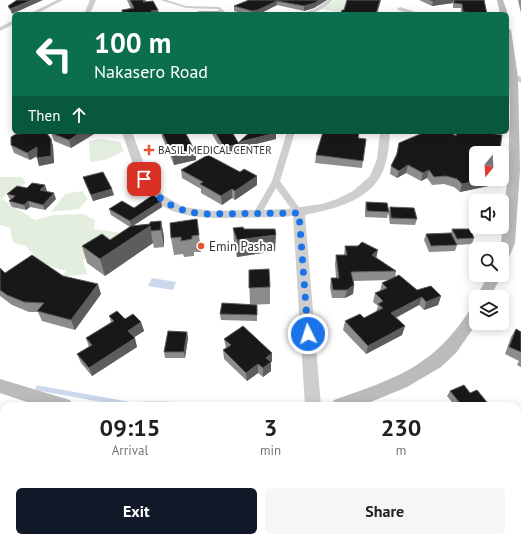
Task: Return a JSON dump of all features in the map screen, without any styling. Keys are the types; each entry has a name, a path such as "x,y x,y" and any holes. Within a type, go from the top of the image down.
{"main road":[{"path":"500,0 503,12"},
{"path":"508,242 514,170 518,89 514,76 509,43"},
{"path":"350,402 391,386 425,370 452,348 469,326"},
{"path":"0,386 51,402"}],"street":[{"path":"36,12 61,0"},
{"path":"88,12 93,0"},
{"path":"162,0 186,7 219,8 223,12"},
{"path":"310,12 317,10 331,0"},
{"path":"400,8 411,12"},
{"path":"0,29 12,23"},
{"path":"128,134 144,179 149,188 179,210 202,214 299,213 329,206 364,189 371,182 381,164 385,134"},
{"path":"257,214 276,181 290,134"},
{"path":"276,181 299,213 313,402"}],"green space":[{"path":"335,0 348,0 343,12 322,9"},
{"path":"100,139 120,142 124,151 105,160 90,162 89,141"},
{"path":"0,177 22,177 26,183 8,192 2,199 35,220 54,215 83,214 95,220 94,229 138,235 105,244 83,260 87,274 61,277 66,271 41,263 26,246 13,243 10,228 0,225"},
{"path":"82,191 88,199 79,209 51,212 65,194"}],"water":[{"path":"152,278 176,282 173,290 148,286"}],"building":[{"path":"17,0 32,0 10,9 8,6"},
{"path":"130,0 144,0 143,2 153,1 158,10 151,11 152,12 122,12 122,10 134,8"},
{"path":"249,0 319,0 315,3 304,6 277,1 258,10 252,11 234,6"},
{"path":"347,0 380,0 377,12 342,12 342,10 344,10"},
{"path":"454,0 484,0 487,12 463,12 462,4 454,3"},
{"path":"16,134 47,134 51,139 51,156 37,158 37,147 27,153 11,145 11,137"},
{"path":"54,134 78,134 69,140"},
{"path":"163,134 186,134 196,153 173,157"},
{"path":"216,134 233,134 239,144 224,147"},
{"path":"248,134 272,134 239,142"},
{"path":"322,134 359,134 358,138 366,139 363,161 316,155"},
{"path":"420,134 453,134 456,136 456,134 502,135 500,146 469,146 469,183 462,184 457,179 446,176 434,177 429,170 423,173 408,165 399,171 391,166 397,154 399,143"},
{"path":"208,155 240,172 244,169 257,176 235,191 232,189 221,196 200,184 203,182 181,170"},
{"path":"103,172 112,189 91,195 83,177"},
{"path":"32,183 45,185 40,190 54,193 43,205 28,201 24,205 9,201 15,196 7,194 17,186 27,188"},
{"path":"153,195 161,201 130,221 109,209 122,201 134,208"},
{"path":"366,202 387,203 389,212 367,211"},
{"path":"390,207 414,208 417,219 391,218"},
{"path":"197,219 199,235 192,236 192,239 181,241 181,237 171,238 170,223"},
{"path":"161,221 161,230 151,231 150,226 100,259 82,246 102,234 110,240 131,226"},
{"path":"243,227 244,229 275,229 276,235 237,240 233,228"},
{"path":"452,229 469,229 469,234 472,234 474,238 457,239"},
{"path":"451,233 457,245 431,246 426,234"},
{"path":"362,242 378,250 372,255 396,271 351,272 354,285 347,290 333,290 331,278 339,278 336,255 347,255 345,246 358,246"},
{"path":"32,255 63,276 98,284 71,320 37,311 44,303 24,302 7,295 0,290 0,268 5,273"},
{"path":"269,269 270,287 249,288 249,270"},
{"path":"399,275 417,290 431,286 441,296 426,302 422,297 391,313 405,326 368,346 345,321 360,314 364,318 383,308 378,304 383,301 375,293 387,288 382,283"},
{"path":"222,303 257,305 257,315 220,314"},
{"path":"117,311 125,319 133,314 141,322 128,331 135,338 89,368 77,354 92,345 86,338 114,321 109,316"},
{"path":"243,326 272,353 266,358 271,362 263,368 258,364 246,373 223,350 231,345 224,339"},
{"path":"516,329 521,332 521,352 509,347"},
{"path":"168,331 187,332 184,352 164,352"},
{"path":"464,385 470,393 477,390 487,402 459,402 450,391"}],"waterway":[{"path":"38,388 116,402"}],"place":[{"name":"BASIL MEDICAL CENTER","path":"149,150"},
{"name":"Emin Pasha","path":"201,246"}],"route":[{"path":"144,179 149,188 158,196 179,210 190,213 299,213 308,334"}]}
